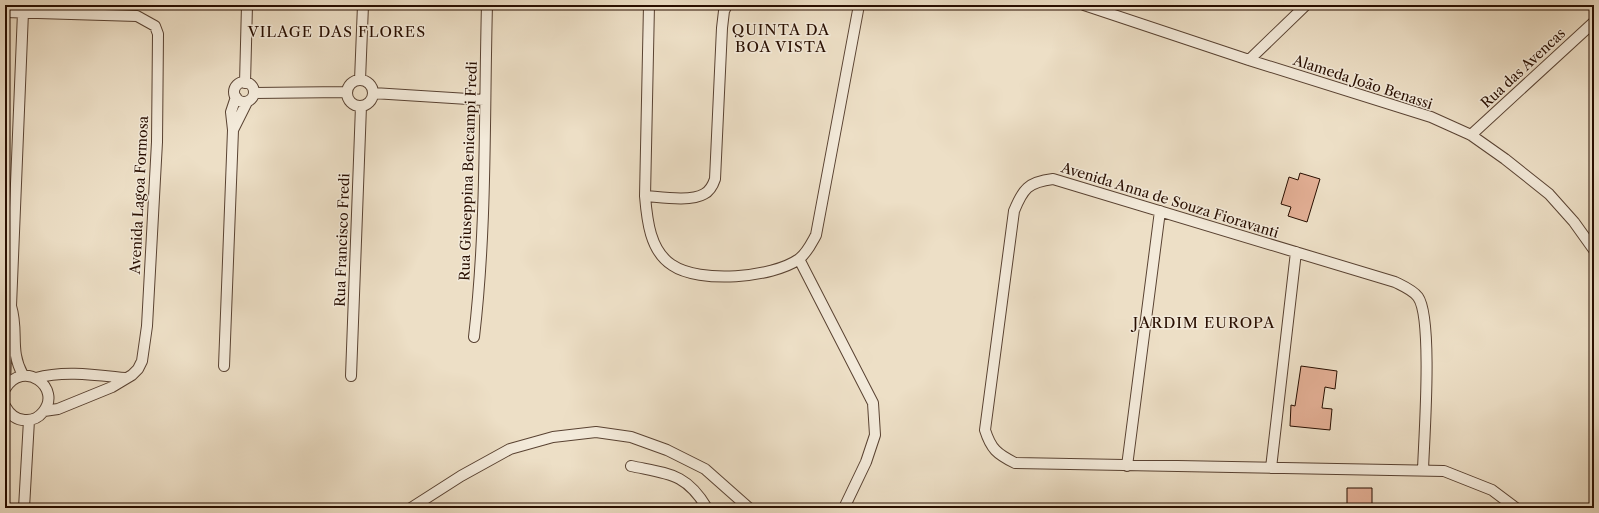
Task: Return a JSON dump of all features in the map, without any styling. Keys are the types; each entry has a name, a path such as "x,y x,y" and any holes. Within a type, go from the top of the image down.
{"street":[{"path":"245,82 247,5"},
{"path":"360,80 363,5"},
{"name":"Rua Giuseppina Benicampi Fredi","path":"474,337 478,304 482,221 487,5"},
{"path":"649,5 645,196 647,221 653,239 667,260 672,265 683,270 699,275 746,276 770,272 799,259 807,252 816,235 859,5"},
{"path":"645,196 696,197 705,194 712,188 715,179 722,28 724,11 727,5"},
{"name":"Alameda João Benassi","path":"1084,5 1249,60 1431,117 1471,135 1506,159 1549,194 1574,222 1594,250"},
{"path":"1249,60 1306,5"},
{"path":"5,12 111,10"},
{"name":"Avenida Lagoa Formosa","path":"29,420 35,418 44,411 58,409 112,387 138,369 146,346 157,142 158,34 155,26 137,16 111,10"},
{"path":"23,12 11,306 14,317 14,354 23,375"},
{"name":"Rua das Avencas","path":"1471,135 1594,22"},
{"path":"360,80 369,83 373,93 368,103 361,106 350,102 346,92 352,82 360,80"},
{"path":"233,130 247,102 252,99 254,93 253,87 245,82"},
{"path":"224,366 233,130 231,112 236,97 235,88 239,84 245,82"},
{"path":"254,93 346,92"},
{"path":"373,93 484,100"},
{"path":"236,97 241,101 247,102"},
{"name":"Rua Francisco Fredi","path":"351,376 361,106"},
{"name":"Avenida Anna de Souza Fioravanti","path":"1423,470 1426,331 1423,308 1418,296 1395,282 1053,179 1038,181 1028,187 1020,195 1014,211 985,430 988,440 998,455 1015,463 1444,471 1492,490 1516,508"},
{"path":"1127,466 1160,211"},
{"path":"1271,468 1296,252"},
{"path":"799,259 873,403 875,435 866,462 844,506"},
{"path":"5,389 7,317 11,306"},
{"path":"36,378 56,374 125,378"},
{"path":"5,389 16,378 23,375 36,378 42,382 48,393 47,405 44,411"},
{"path":"5,406 12,415 17,418 29,420 24,508"},
{"path":"411,508 461,476 510,449 553,437 596,432 632,437 667,450 705,469 749,508"},
{"path":"631,466 664,473 682,479 697,492 707,508"}],"building":[{"path":"1300,173 1320,179 1307,222 1288,216 1291,207 1281,204 1289,177 1298,180"},
{"path":"1301,366 1337,371 1335,389 1325,387 1322,408 1332,409 1330,430 1290,426 1291,405 1295,406"},
{"path":"1347,488 1372,488 1372,508 1347,508"}],"district":[{"name":"VILAGE DAS FLORES","path":"337,31"},
{"name":"QUINTA DA BOA VISTA","path":"781,38"},
{"name":"JARDIM EUROPA","path":"1204,322"}]}
